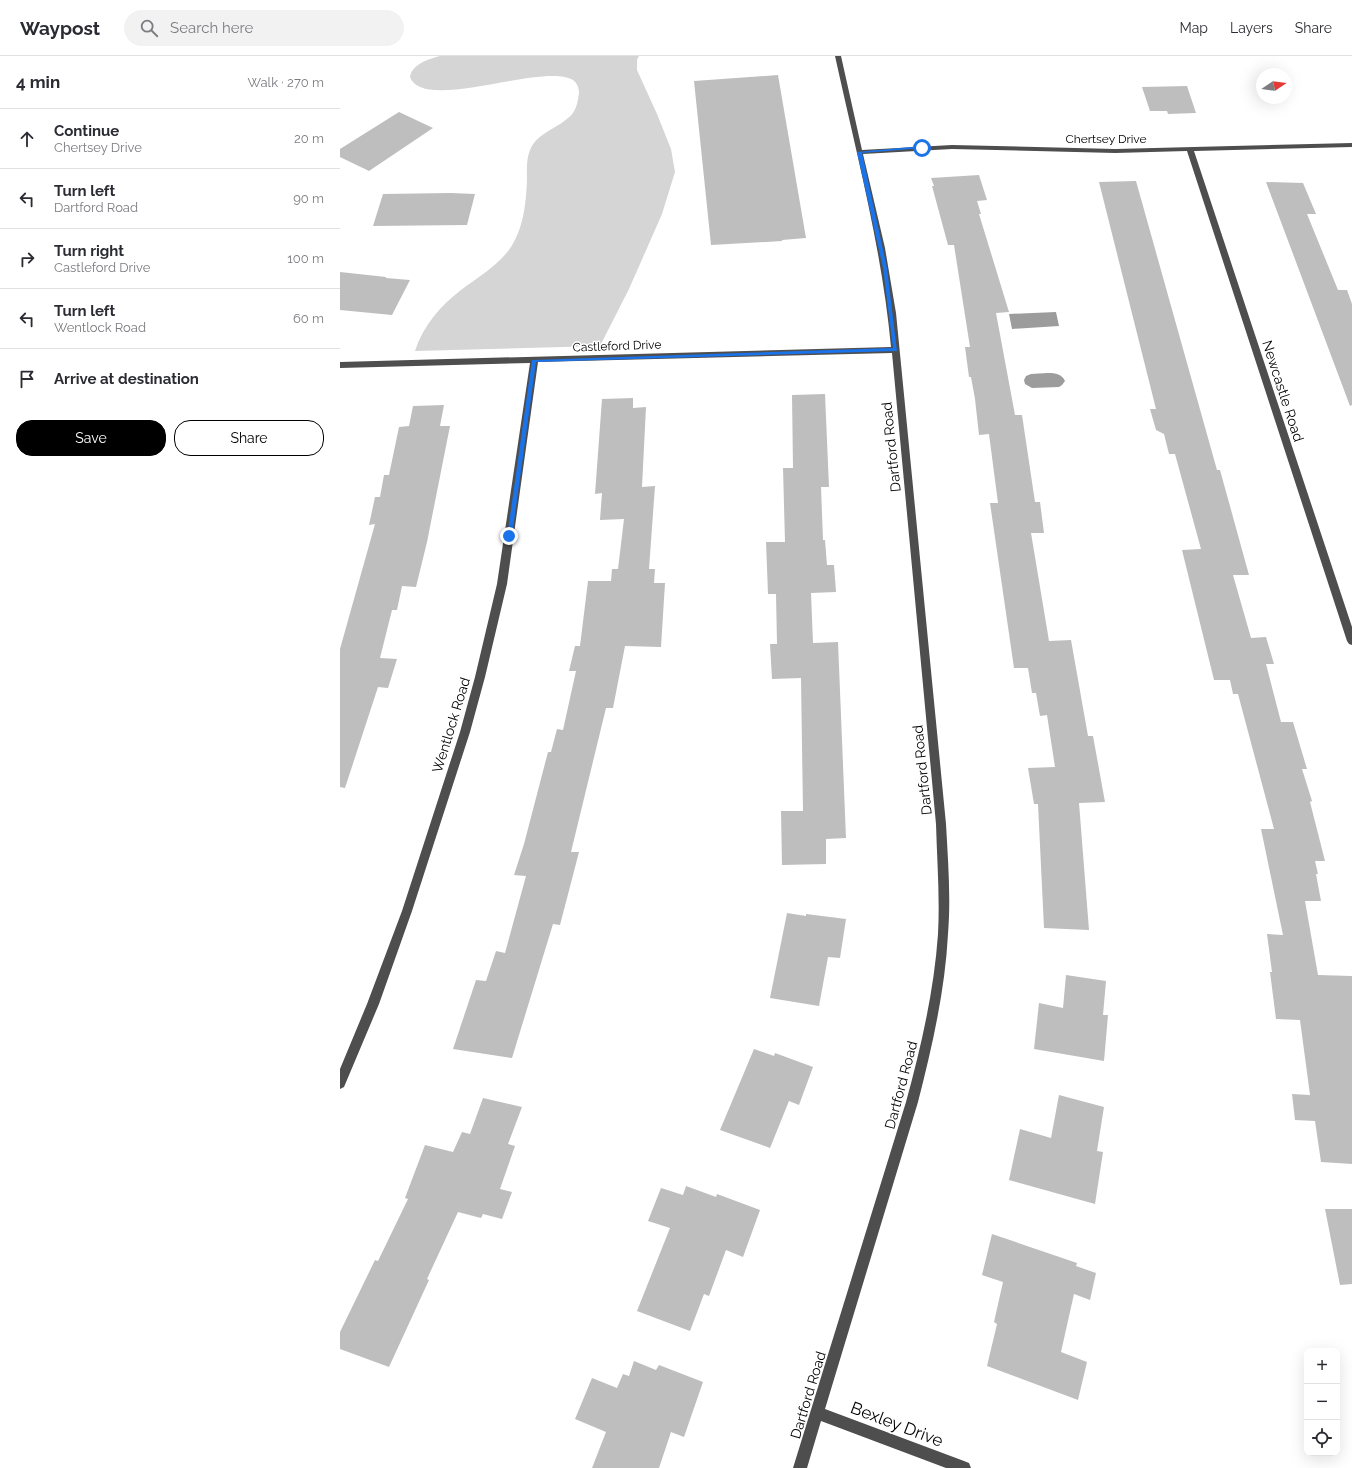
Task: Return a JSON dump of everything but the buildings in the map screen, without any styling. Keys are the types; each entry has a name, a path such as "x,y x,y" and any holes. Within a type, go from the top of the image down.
{"street":[{"name":"Dartford Road","path":"800,1468 912,1102 924,1057 936,995 943,934 944,889 941,824 895,350 885,268 838,56"},
{"name":"Chertsey Drive","path":"859,152 952,147 1087,151 1352,145"},
{"name":"Newcastle Road","path":"1190,149 1352,640"},
{"name":"Castleford Drive","path":"340,365 534,361 895,350"},
{"name":"Wentlock Road","path":"340,1083 376,997 407,911 465,732 478,684 502,584 534,361"},
{"name":"Bexley Drive","path":"817,1413 964,1468"}],"shaded area":[{"path":"440,56 639,56 637,60 637,70 671,149 675,172 662,214 629,289 600,346 415,351 423,333 439,310 453,296 501,259 511,247 519,231 524,214 527,188 527,161 530,150 538,138 573,113 579,93 578,86 573,80 558,76 537,77 459,89 437,90 420,87 410,77 411,72 417,65"},
{"path":"1056,312 1059,326 1012,329 1009,314"},
{"path":"1031,374 1055,374 1063,377 1065,381 1059,387 1032,388 1025,384 1024,380 1026,376"}],"route":[{"path":"509,536 534,361 895,350 892,314 885,268 859,152 922,148"}]}
